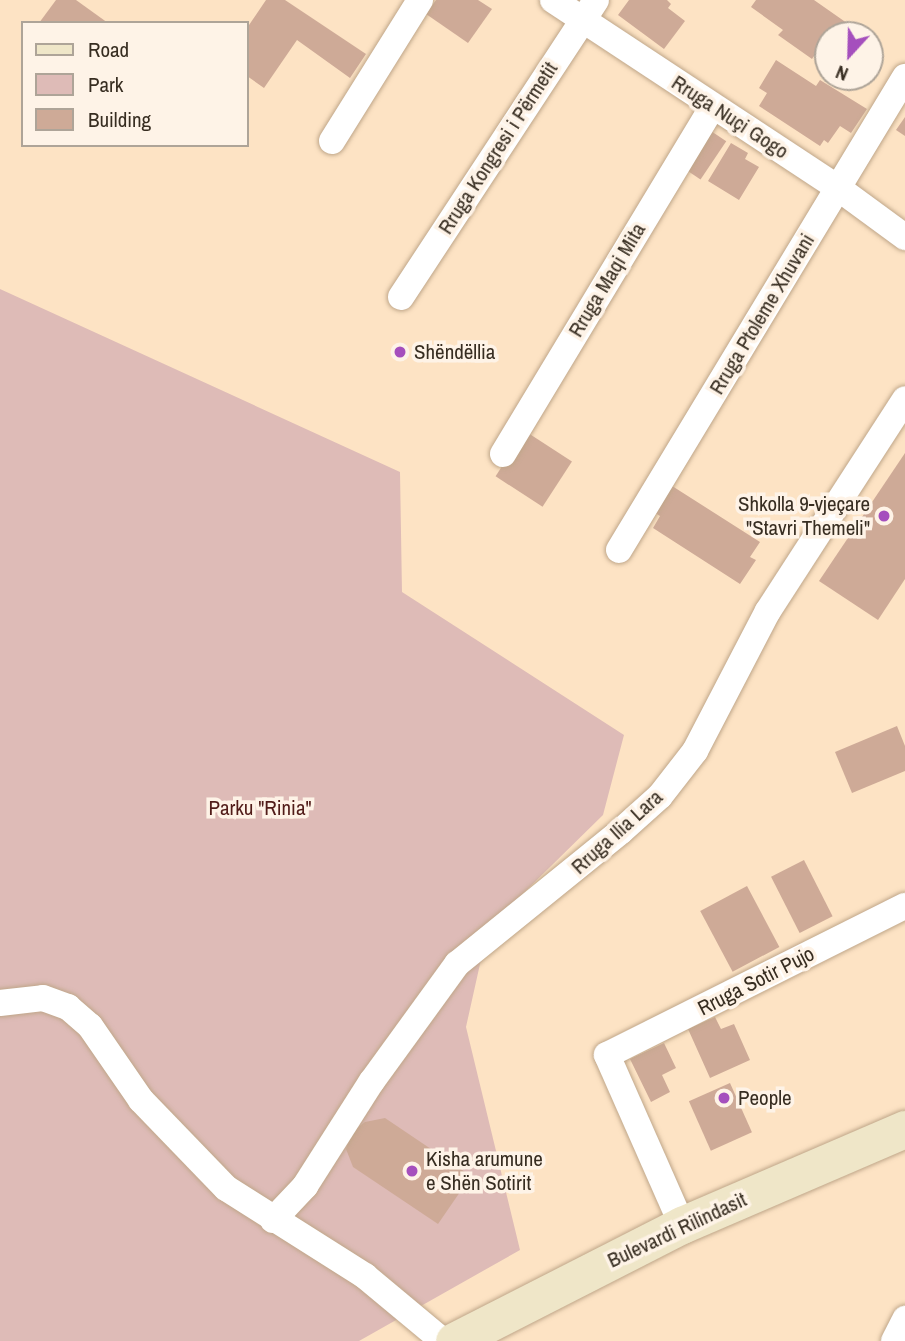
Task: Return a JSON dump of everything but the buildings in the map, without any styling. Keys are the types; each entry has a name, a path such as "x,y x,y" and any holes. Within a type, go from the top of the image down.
{"main road":[{"name":"Bulevardi Rilindasit","path":"454,1341 682,1225 905,1129"}],"street":[{"path":"332,141 420,0"},
{"name":"Rruga Nuçi Gogo","path":"553,0 590,9 713,106 838,188 905,237"},
{"name":"Rruga Kongresi i Përmetit","path":"401,297 590,9"},
{"name":"Rruga Ptoleme Xhuvani","path":"619,551 905,77"},
{"name":"Rruga Maqi Mita","path":"503,454 713,106"},
{"name":"Rruga Ilia Lara","path":"273,1220 305,1186 372,1081 457,964 621,831 660,796 695,751 768,611 905,400"},
{"name":"Rruga Sotir Pujo","path":"682,1225 607,1055 905,906"},
{"path":"0,1003 43,998 68,1007 90,1026 141,1100 226,1188 365,1276 443,1341"},
{"path":"894,1341 905,1318"}],"green space":[{"name":"Parku \"Rinia\"","path":"0,289 400,472 402,592 624,735 603,815 488,928 466,1027 520,1250 359,1341 0,1341"}],"place":[{"name":"Shëndëllia","path":"400,352"},
{"name":"Shkolla 9-vjeçare \"Stavri Themeli\"","path":"884,516"},
{"name":"People","path":"724,1098"},
{"name":"Kisha arumune e Shën Sotirit","path":"412,1171"}]}
